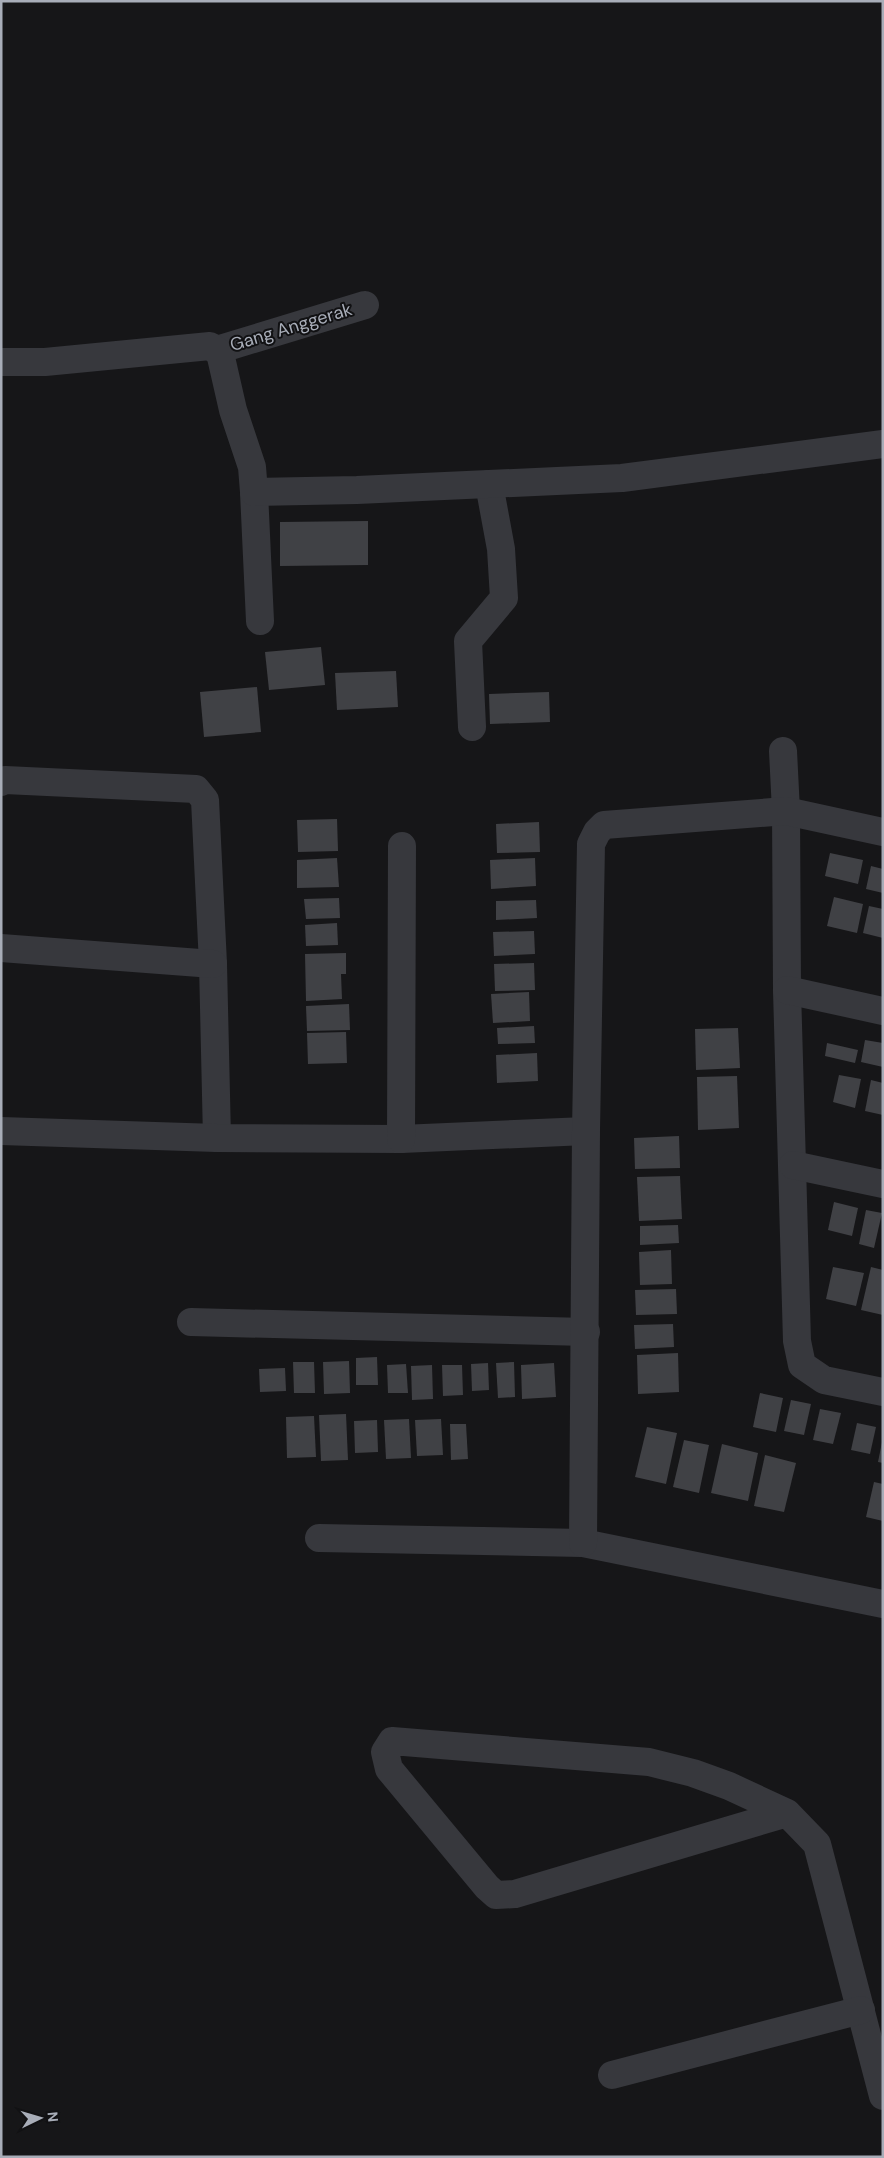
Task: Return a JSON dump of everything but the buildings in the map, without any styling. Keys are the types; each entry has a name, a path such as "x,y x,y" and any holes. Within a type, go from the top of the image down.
{"street":[{"name":"Gang Anggerak","path":"217,350 365,305"},
{"path":"1,362 46,362 210,346 217,350 233,410 252,467 260,620"},
{"path":"254,492 357,490 622,478 883,444"},
{"path":"472,727 468,641 504,598 501,549 489,484"},
{"path":"783,750 786,811 787,990 797,1341 802,1365 824,1380 883,1392"},
{"path":"1,782 5,780 196,790 205,800 213,964 217,1138"},
{"path":"583,1543 586,1131 591,844 597,832 604,825 786,811 883,832"},
{"path":"401,1140 402,846"},
{"path":"1,948 213,964"},
{"path":"787,990 883,1011"},
{"path":"1,1131 217,1138 401,1140 586,1131"},
{"path":"793,1165 883,1184"},
{"path":"191,1322 586,1332"},
{"path":"319,1538 583,1543 883,1604"},
{"path":"787,1813 515,1894 496,1895 487,1887 388,1769 385,1752 392,1741 649,1762 693,1773 729,1786 787,1813 817,1844 883,2096"},
{"path":"612,2075 861,2010"}]}
